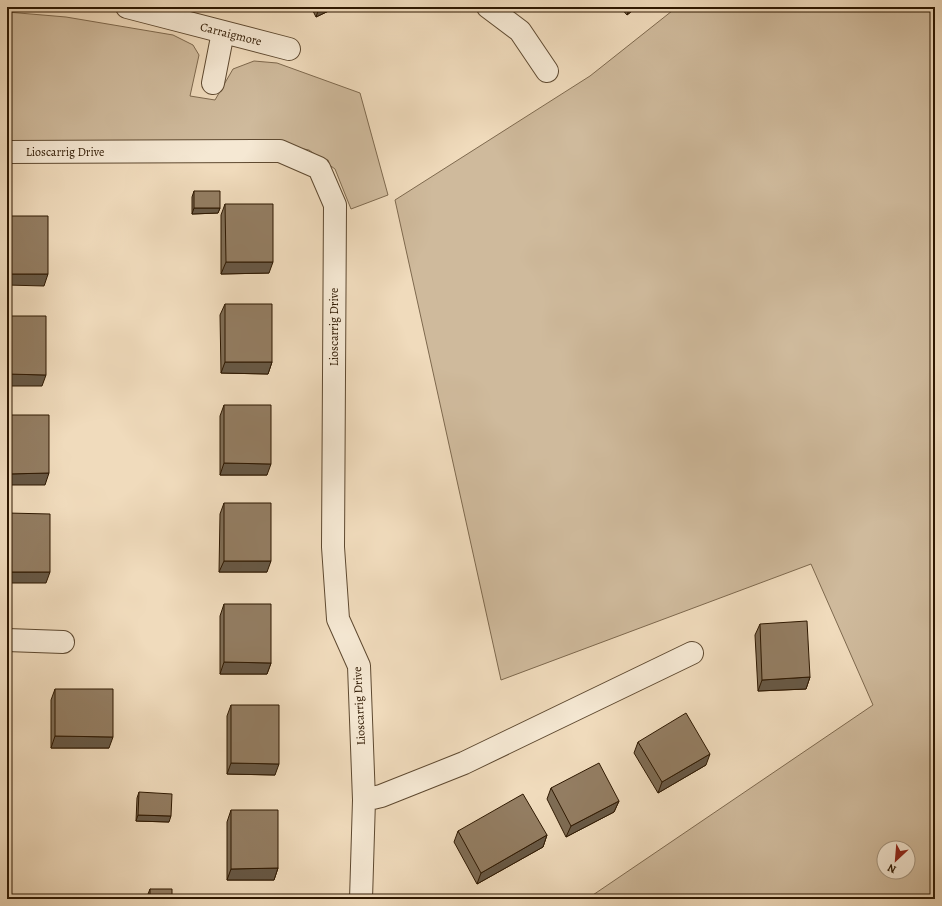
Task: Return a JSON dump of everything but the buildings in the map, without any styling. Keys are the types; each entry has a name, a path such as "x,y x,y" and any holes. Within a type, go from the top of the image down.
{"street":[{"name":"Carraigmore","path":"127,7 289,48"},
{"path":"488,7 520,31 547,71"},
{"path":"213,83 223,32"},
{"name":"Lioscarrig Drive","path":"7,152 280,151 319,168 334,204 333,547 338,619 358,666 364,800 361,899"},
{"path":"7,640 63,642"},
{"path":"364,800 381,796 464,763 692,653"}],"shaded area":[{"path":"677,7 935,7 935,899 587,899 873,705 811,564 501,680 395,200 590,76"},
{"path":"7,12 66,17 173,35 193,45 199,55 190,96 215,100 233,69 254,61 277,63 360,93 388,195 351,209 335,169 309,150 256,140 187,143 7,141"}]}
